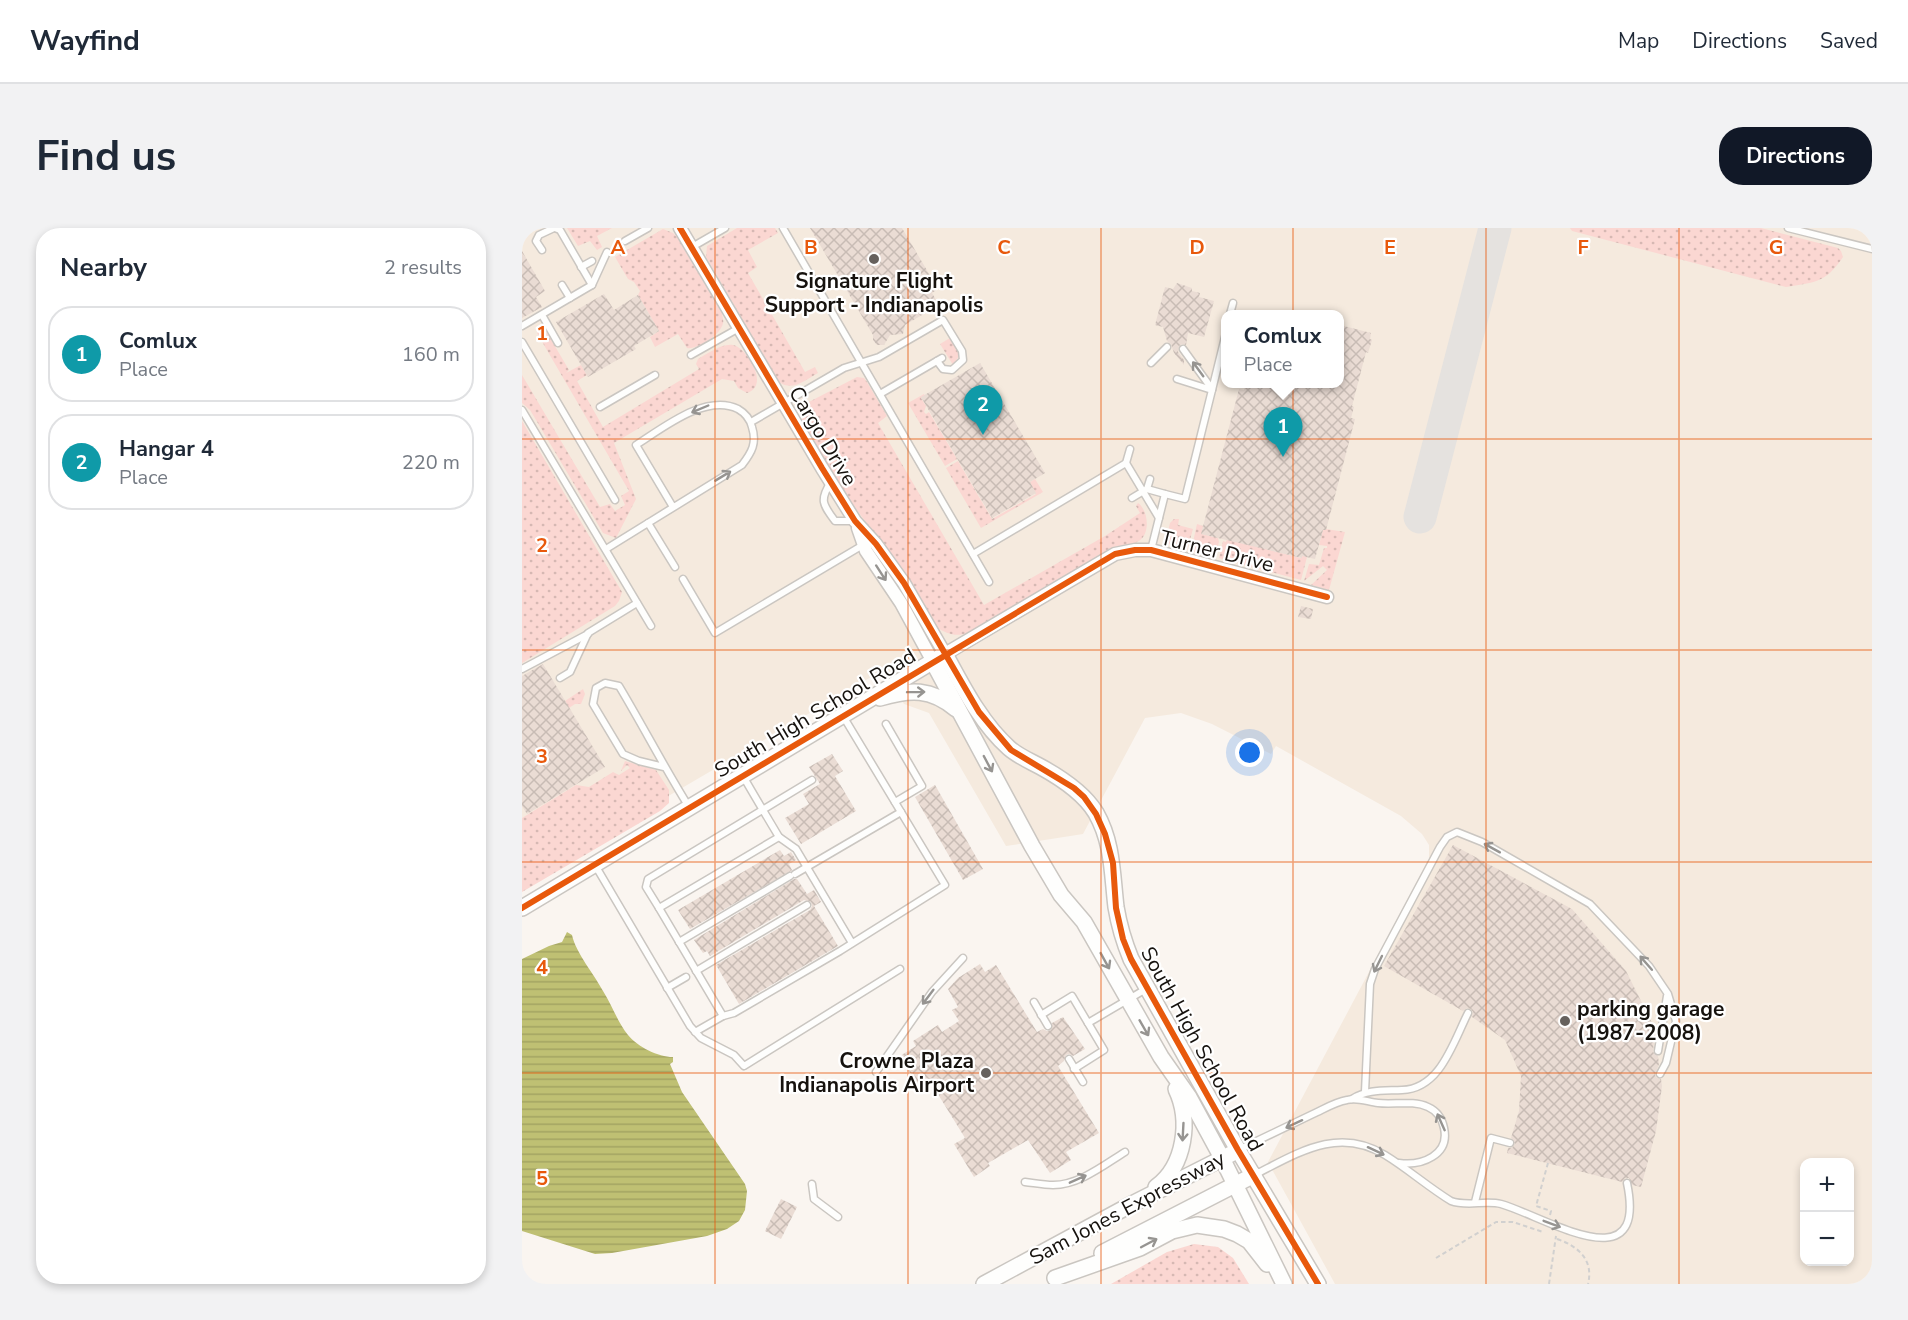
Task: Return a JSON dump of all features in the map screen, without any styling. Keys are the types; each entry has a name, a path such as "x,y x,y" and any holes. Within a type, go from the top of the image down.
{"street":[{"name":"Cargo Drive","path":"681,228 855,521 866,551 939,658"},
{"name":"Cargo Drive","path":"855,521 876,544 904,583 939,658"},
{"name":"Turner Drive","path":"939,658 1115,554 1135,550 1151,550 1327,597"},
{"name":"South High School Road","path":"522,908 939,658"},
{"name":"South High School Road","path":"939,658 960,712 1038,856 1061,895 1085,924 1161,1057 1189,1097 1284,1284"},
{"name":"South High School Road","path":"939,658 1002,741 1021,757 1074,788 1090,804 1105,834 1113,863 1116,908 1123,939 1131,959 1238,1150 1318,1284"},
{"path":"866,702 890,695 923,692 947,701 960,712"},
{"path":"1134,1203 1162,1182 1170,1172 1182,1144 1182,1105 1161,1057"},
{"name":"Sam Jones Expressway","path":"984,1284 1238,1150"},
{"name":"Sam Jones Expressway","path":"1049,1281 1254,1175"},
{"path":"1049,1281 1140,1248 1172,1231 1197,1224 1224,1229 1249,1241 1284,1284"}],"lane":[{"path":"542,250 536,240 539,235 554,228 560,230 592,285"},
{"path":"625,242 648,228"},
{"path":"692,247 725,228"},
{"path":"783,228 989,582"},
{"path":"1788,228 1872,249"},
{"path":"522,326 592,285 607,252"},
{"path":"581,267 592,261"},
{"path":"562,285 570,298"},
{"path":"1231,310 1233,303"},
{"path":"542,315 558,342"},
{"path":"751,422 844,368 879,357 943,320 962,351 963,360 952,370 943,369 939,360 880,394"},
{"path":"691,356 739,328"},
{"path":"522,342 615,500"},
{"path":"1151,363 1167,347"},
{"path":"1183,349 1212,390"},
{"path":"1145,490 1185,499 1221,353"},
{"path":"600,407 655,375"},
{"path":"1177,379 1212,390"},
{"path":"606,549 742,465 752,453 754,446 751,422 744,413 727,404 711,404 687,415 636,445 673,507"},
{"path":"522,410 651,626"},
{"path":"973,554 1126,463 1130,449"},
{"path":"1126,463 1145,490 1159,518"},
{"path":"1132,498 1145,490 1150,478"},
{"path":"831,482 823,494 824,504 829,513 835,521 855,521"},
{"path":"1151,550 1165,494"},
{"path":"648,523 675,567"},
{"path":"682,579 715,633 864,544"},
{"path":"522,669 637,603"},
{"path":"560,678 570,672 588,633"},
{"path":"664,767 639,761 623,754 593,704 596,688 605,683 619,686 689,807"},
{"path":"695,1032 723,1016 734,1013 852,944 945,885 843,716"},
{"path":"886,724 922,786 895,802"},
{"path":"742,776 779,837 796,849 821,897 852,944"},
{"path":"723,1016 646,887 648,879 812,780"},
{"path":"679,942 901,812"},
{"path":"1365,1092 1370,984 1375,969 1440,847 1447,837 1455,832 1462,832 1482,842 1590,904 1649,966 1668,994 1676,1021 1666,1064 1660,1074"},
{"path":"659,908 779,837"},
{"path":"594,864 695,1032 700,1038 735,1055 744,1066 900,969"},
{"path":"696,971 807,905"},
{"path":"876,1072 932,992 963,958"},
{"path":"667,988 686,977"},
{"path":"1088,1023 1146,989"},
{"path":"1658,1051 1668,994"},
{"path":"1041,1015 1072,996 1104,1050 1074,1069"},
{"path":"1034,1002 1048,1026"},
{"path":"1238,1150 1365,1092 1409,1090 1422,1087 1439,1069 1468,1013"},
{"path":"1069,1059 1083,1083"},
{"path":"1353,1099 1378,1103 1426,1105 1439,1114 1445,1137 1439,1152 1415,1164 1395,1162"},
{"path":"1475,1202 1491,1138 1510,1143"},
{"path":"1254,1175 1306,1150 1338,1142 1364,1145 1384,1154 1456,1203 1501,1204 1589,1238 1607,1240 1624,1231 1630,1219 1631,1204 1627,1183"},
{"path":"1025,1182 1067,1184 1080,1179 1125,1152"},
{"path":"812,1184 814,1199 838,1217"}],"path":[{"path":"1436,1258 1496,1222 1513,1222 1543,1232"},
{"path":"1557,1239 1574,1245 1584,1257 1589,1272 1588,1284"}],"shaded area":[{"path":"522,228 1872,228 1872,1284 1335,1284 1268,1162 1429,859 1429,845 1422,834 1401,816 1276,746 1271,754 1212,724 1181,713 1145,718 1083,834 1006,846 929,713 904,704 883,670 522,882"},
{"path":"567,228 612,228 597,236 602,247 597,250 590,241 578,246"},
{"path":"737,228 775,228 778,233 748,250 757,267 748,273 805,372 815,367 818,373 799,384 789,386 779,382 706,257 707,246"},
{"path":"1570,228 1761,228 1838,248 1843,257 1837,266 1824,277 1786,287 1572,231"},
{"path":"663,229 677,237 722,313 721,328 708,341 697,347 687,348 678,334 655,347 650,337 659,331 638,295 640,291 634,282 628,279 615,257"},
{"path":"541,330 546,331 569,370 566,373 581,365 587,375 577,381 603,427 699,369 696,364 698,359 724,346 733,345 744,352 754,367 757,382 754,389 747,393 738,388 734,381 722,379 614,443 636,499 616,538 603,533 530,410 522,403 522,375 600,507 610,504 615,511 625,505 621,496 629,491 537,333"},
{"path":"950,338 959,356 953,365 940,344"},
{"path":"857,377 864,378 887,416 878,423 984,605 1105,536 1140,513 1136,506 1138,503 1144,511 1147,522 1143,537 1133,544 1111,549 969,633 955,635 936,627 905,576 843,491 802,420 801,410 807,403"},
{"path":"924,394 925,396 921,398 926,406 924,412 926,414 929,412 957,459 945,466 908,403"},
{"path":"522,421 622,592 615,606 522,663"},
{"path":"958,461 992,519 1036,494 1030,482 1035,479 1043,492 981,528 946,468"},
{"path":"1174,519 1179,519 1178,525 1193,529 1187,550 1165,543 1170,523"},
{"path":"1197,524 1203,526 1202,534 1218,538 1215,557 1191,551"},
{"path":"1323,530 1345,532 1329,590 1311,585 1327,570 1323,566 1304,581 1309,564 1319,565 1324,548 1327,548 1327,546 1319,545"},
{"path":"1227,539 1301,558 1303,555 1307,557 1301,580 1219,558 1223,541 1226,542"},
{"path":"583,689 585,694 581,704 575,704 569,708 565,701"},
{"path":"625,761 656,770 669,790 669,803 660,811 522,892 522,818 576,785 589,787 613,772 619,775 630,768 627,765 621,771"},
{"path":"567,932 572,935 581,956 628,1035 637,1044 649,1050 673,1057 673,1062 670,1064 682,1092 745,1184 747,1191 745,1210 739,1221 727,1229 707,1236 595,1254 522,1231 522,959 562,942"},
{"path":"1194,1244 1218,1247 1233,1258 1249,1284 1111,1284 1167,1252"}],"building":[{"name":"Signature Flight Support - Indianapolis","path":"810,228 902,228 938,289 932,293 939,305 905,325 903,334 890,335 884,345 877,345"},
{"path":"522,251 545,291 536,297 542,307 522,318"},
{"path":"1177,283 1200,293 1199,297 1214,301 1204,337 1188,333 1186,345 1179,346 1178,352 1184,360 1184,365 1167,341 1163,327 1155,325 1165,287 1173,289"},
{"path":"604,294 614,310 638,295 659,331 634,346 636,349 588,377 556,322"},
{"path":"1344,326 1371,333 1370,339 1372,340 1368,353 1366,352 1352,406 1354,407 1351,418 1355,419 1326,530 1323,530 1315,559 1302,556 1302,558 1201,534 1239,389 1244,390 1244,388 1344,388"},
{"path":"980,363 1045,473 1030,482 1036,493 992,518 921,397"},
{"path":"1301,606 1313,609 1311,619 1298,617"},
{"path":"543,664 605,767 527,814 522,806 522,676"},
{"path":"832,754 843,771 835,776 856,811 801,844 785,818 809,804 803,794 820,784 809,767"},
{"path":"935,785 983,869 963,880 915,797"},
{"name":"parking garage (1987-2008)","path":"1453,845 1572,909 1626,971 1655,1029 1653,1052 1658,1056 1659,1064 1655,1075 1661,1079 1662,1086 1656,1131 1641,1187 1632,1185 1629,1178 1625,1178 1622,1182 1507,1153 1508,1148 1512,1148 1515,1144 1511,1138 1519,1111 1521,1076 1505,1040 1472,1017 1471,1009 1467,1008 1463,1011 1384,966"},
{"path":"780,850 784,856 791,852 796,860 789,864 791,871 690,929 678,910"},
{"path":"797,879 807,894 814,890 821,902 814,906 838,946 739,1004 716,965 810,910 811,902 804,900 710,956 707,951 703,953 694,940"},
{"name":"Crowne Plaza Indianapolis Airport","path":"980,964 985,972 996,965 1037,1032 1043,1029 1051,1030 1052,1023 1063,1017 1085,1049 1073,1056 1066,1055 1064,1061 1058,1066 1099,1133 1066,1152 1071,1160 1050,1173 1028,1140 988,1163 990,1166 974,1177 954,1144 965,1138 931,1083 917,1091 912,1083 915,1081 900,1056 916,1046 913,1041 938,1025 942,1032 959,1021 952,1010 958,1007 948,989 958,978"},
{"path":"781,1199 797,1207 781,1239 765,1231"}],"taxiway":[{"path":"1420,517 1495,228"}],"cycle path":[{"path":"680,228 822,468 855,521 876,544 904,583 979,712 1011,750 1074,788 1084,797 1096,814 1105,834 1113,863 1116,908 1123,939 1131,959 1238,1150 1318,1284"},
{"path":"522,908 1115,554 1151,550 1327,597"}],"place":[{"name":"Signature Flight Support - Indianapolis","path":"874,259"},
{"name":"Hangar 4","path":"983,435"},
{"name":"Comlux","path":"1283,457"},
{"name":"parking garage (1987-2008)","path":"1565,1021"},
{"name":"Crowne Plaza Indianapolis Airport","path":"986,1073"}]}
